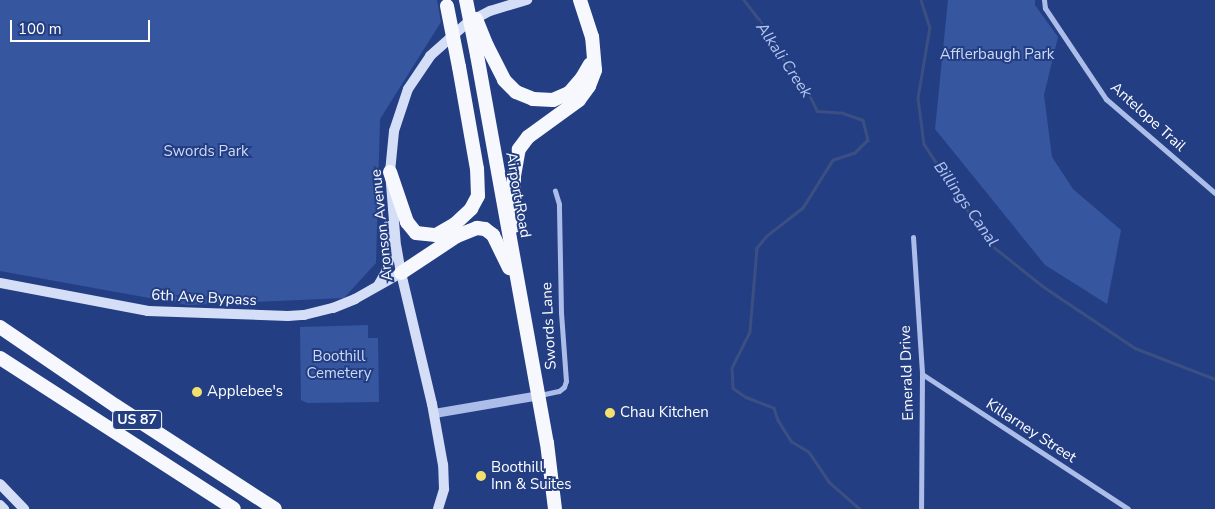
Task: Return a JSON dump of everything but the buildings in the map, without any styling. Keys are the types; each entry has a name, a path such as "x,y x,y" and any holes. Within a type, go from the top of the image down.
{"highway":[{"name":"Airport Road","path":"467,0 482,50 513,259 539,395 555,509"},
{"path":"513,259 514,176 519,149 528,136 579,100 589,86 595,70 594,48 580,0"},
{"path":"390,172 407,222 416,233 436,235 455,224 471,209 478,196 477,169 447,3"},
{"path":"482,50 510,86 524,97 543,100 560,98 576,86 586,73 594,48"},
{"path":"400,274 470,229 485,229 493,235 500,246 520,296"},
{"name":"US 87","path":"0,327 116,406 276,509"},
{"name":"US 87","path":"0,358 234,509"}],"main road":[{"name":"Aronson Avenue","path":"438,509 444,480 434,413 400,274 390,172 394,131 400,108 408,89 430,56 467,23 490,12 527,0"},
{"path":"379,285 386,272 389,259 387,219 390,172"},
{"name":"6th Ave Bypass","path":"0,283 148,311 288,316 304,315 333,308 355,299 400,274"},
{"path":"0,484 24,509"},
{"path":"0,505 4,509"}],"street":[{"name":"Antelope Trail","path":"1044,0 1045,8 1106,99 1215,193"},
{"name":"Swords Lane","path":"434,413 558,391 566,382 561,313 559,204 555,191"},
{"name":"Emerald Drive","path":"913,237 922,374 921,509"},
{"name":"Killarney Street","path":"922,374 1128,509"}],"green space":[{"name":"Swords Park","path":"0,0 437,0 441,22 380,119 376,263 344,298 188,305 0,271"},
{"name":"Afflerbaugh Park","path":"948,0 1035,0 1035,5 1058,37 1044,95 1052,157 1073,189 1121,230 1107,304 1045,265 935,129"},
{"name":"Boothill Cemetery","path":"368,325 368,338 378,338 379,402 307,403 301,400 300,327"}],"waterway":[{"name":"Alkali Creek","path":"744,0 759,19 785,62 806,87 817,111 843,113 863,120 868,140 855,153 833,160 803,208 767,236 757,248 750,332 732,368 733,388 746,397 774,408 778,420 791,441 809,452 829,482 860,509"},
{"name":"Billings Canal","path":"921,0 930,27 918,98 924,144 990,244 1044,287 1135,348 1215,379"}],"place":[{"name":"Applebee's","path":"197,392"},
{"name":"Chau Kitchen","path":"610,413"},
{"name":"Boothill Inn & Suites","path":"481,476"}]}
